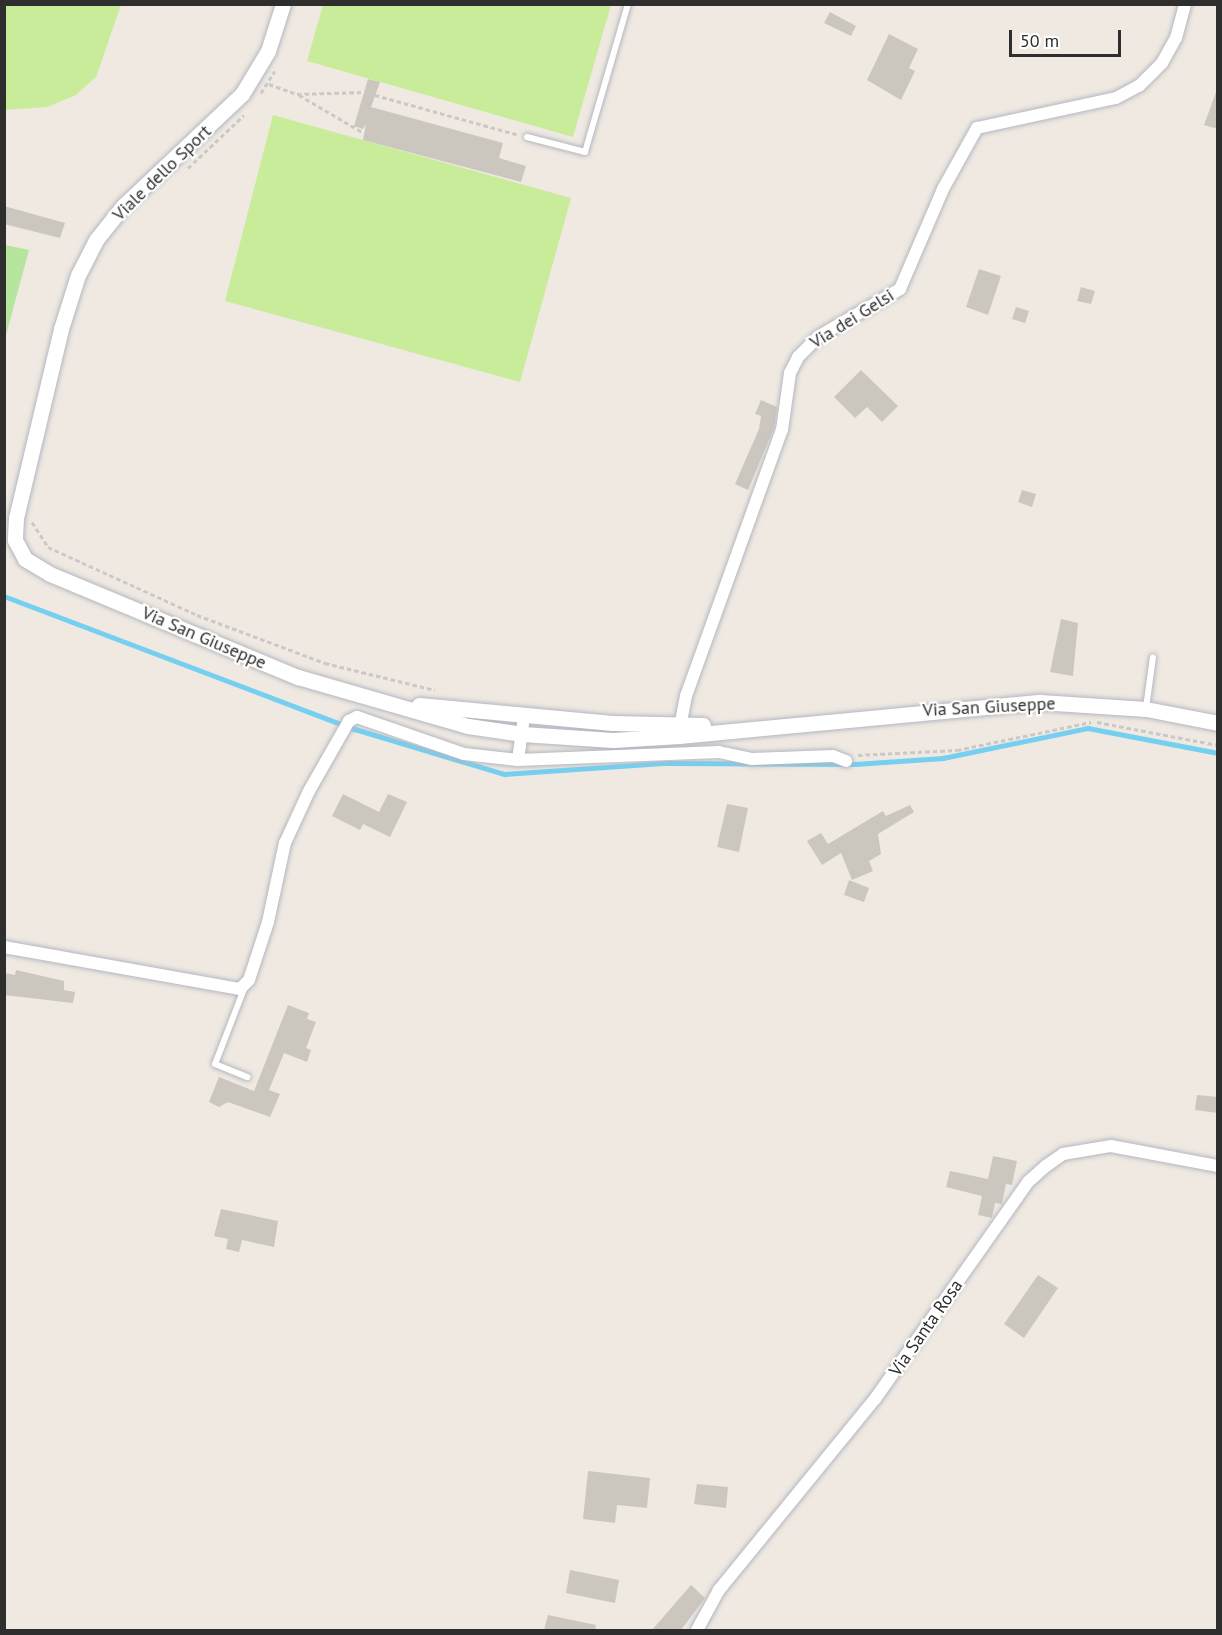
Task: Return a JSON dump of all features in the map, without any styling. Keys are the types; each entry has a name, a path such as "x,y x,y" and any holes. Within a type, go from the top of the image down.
{"street":[{"name":"Viale dello Sport","path":"25,558 15,540 16,518 61,329 78,275 96,240 123,206 242,94 265,57 284,4"},
{"name":"Via dei Gelsi","path":"679,730 782,430 798,357 818,337 900,289 943,189 977,128 1105,101 1139,86 1162,63 1176,38 1185,4"},
{"name":"Via San Giuseppe","path":"4,551 25,558 50,574 298,677 468,726 522,734 613,740 679,730 760,726 998,703 1146,709 1218,723"},
{"name":"Via San Giuseppe","path":"390,702 524,717 679,730"},
{"path":"518,760 524,717"},
{"path":"4,947 229,990 245,986 268,922 285,843 346,726 363,718 464,754 518,760 719,752 752,759 848,757"},
{"name":"Via Santa Rosa","path":"697,1630 719,1590 875,1399 1028,1182 1046,1166 1079,1149 1110,1146 1218,1166"}],"lane":[{"path":"527,137 585,152 628,4"},
{"path":"1146,709 1153,657"},
{"path":"245,986 214,1064 247,1077"}],"path":[{"path":"259,97 277,67"},
{"path":"268,84 297,94 364,133"},
{"path":"297,94 364,92"},
{"path":"375,95 527,137"},
{"path":"181,173 247,112"},
{"path":"32,513 35,531 48,547 197,615 325,663 441,691"},
{"path":"848,757 957,750 1090,722 1218,745"}],"green space":[{"path":"5,4 121,5 96,77 76,95 47,107 5,110"},
{"path":"323,4 611,5 573,137 307,61"},
{"path":"273,115 571,198 520,382 225,301"},
{"path":"4,245 29,250 5,339"}],"building":[{"path":"830,12 856,26 851,36 824,23"},
{"path":"889,34 918,49 909,68 915,71 901,100 867,80"},
{"path":"368,79 380,82 371,107 503,143 499,158 526,166 521,182 363,140 366,124 363,129 354,126"},
{"path":"1216,92 1218,92 1218,129 1204,125"},
{"path":"4,206 65,223 60,238 4,224"},
{"path":"979,269 1001,276 988,315 966,307"},
{"path":"1081,287 1095,291 1091,304 1077,301"},
{"path":"1016,307 1029,311 1025,323 1012,319"},
{"path":"861,370 898,406 882,422 867,407 855,418 834,397"},
{"path":"761,400 777,407 774,428 748,490 735,484 759,429 761,416 755,414"},
{"path":"1022,490 1036,494 1032,507 1018,502"},
{"path":"1061,619 1078,623 1073,676 1050,672"},
{"path":"343,794 379,812 388,794 407,802 390,837 363,824 360,830 332,816"},
{"path":"727,804 748,808 739,852 717,847"},
{"path":"910,805 914,812 878,834 881,854 869,861 873,871 852,880 841,853 822,865 807,841 821,833 828,844 883,811 886,816"},
{"path":"849,880 869,888 864,902 844,895"},
{"path":"16,970 64,981 64,990 75,992 73,1003 4,995 4,973 15,975"},
{"path":"288,1005 309,1013 307,1019 316,1022 306,1048 311,1050 307,1062 284,1053 269,1090 280,1094 270,1117 228,1102 219,1107 209,1102 219,1077 254,1091"},
{"path":"1197,1095 1218,1097 1218,1113 1195,1110"},
{"path":"993,1156 1017,1161 1012,1185 1006,1184 1002,1204 995,1203 992,1218 978,1215 982,1196 946,1187 950,1171 988,1179"},
{"path":"221,1209 278,1221 274,1247 242,1240 239,1252 226,1249 228,1239 214,1236"},
{"path":"1038,1275 1058,1288 1024,1338 1004,1324"},
{"path":"588,1471 650,1478 647,1508 617,1505 615,1523 583,1519"},
{"path":"697,1484 728,1487 726,1508 694,1504"},
{"path":"570,1570 619,1580 615,1603 566,1593"},
{"path":"691,1585 705,1598 681,1630 652,1630"},
{"path":"548,1615 596,1625 595,1630 544,1630"}],"waterway":[{"path":"4,596 355,729 504,774 667,763 855,764 943,758 1088,728 1218,753"}]}
